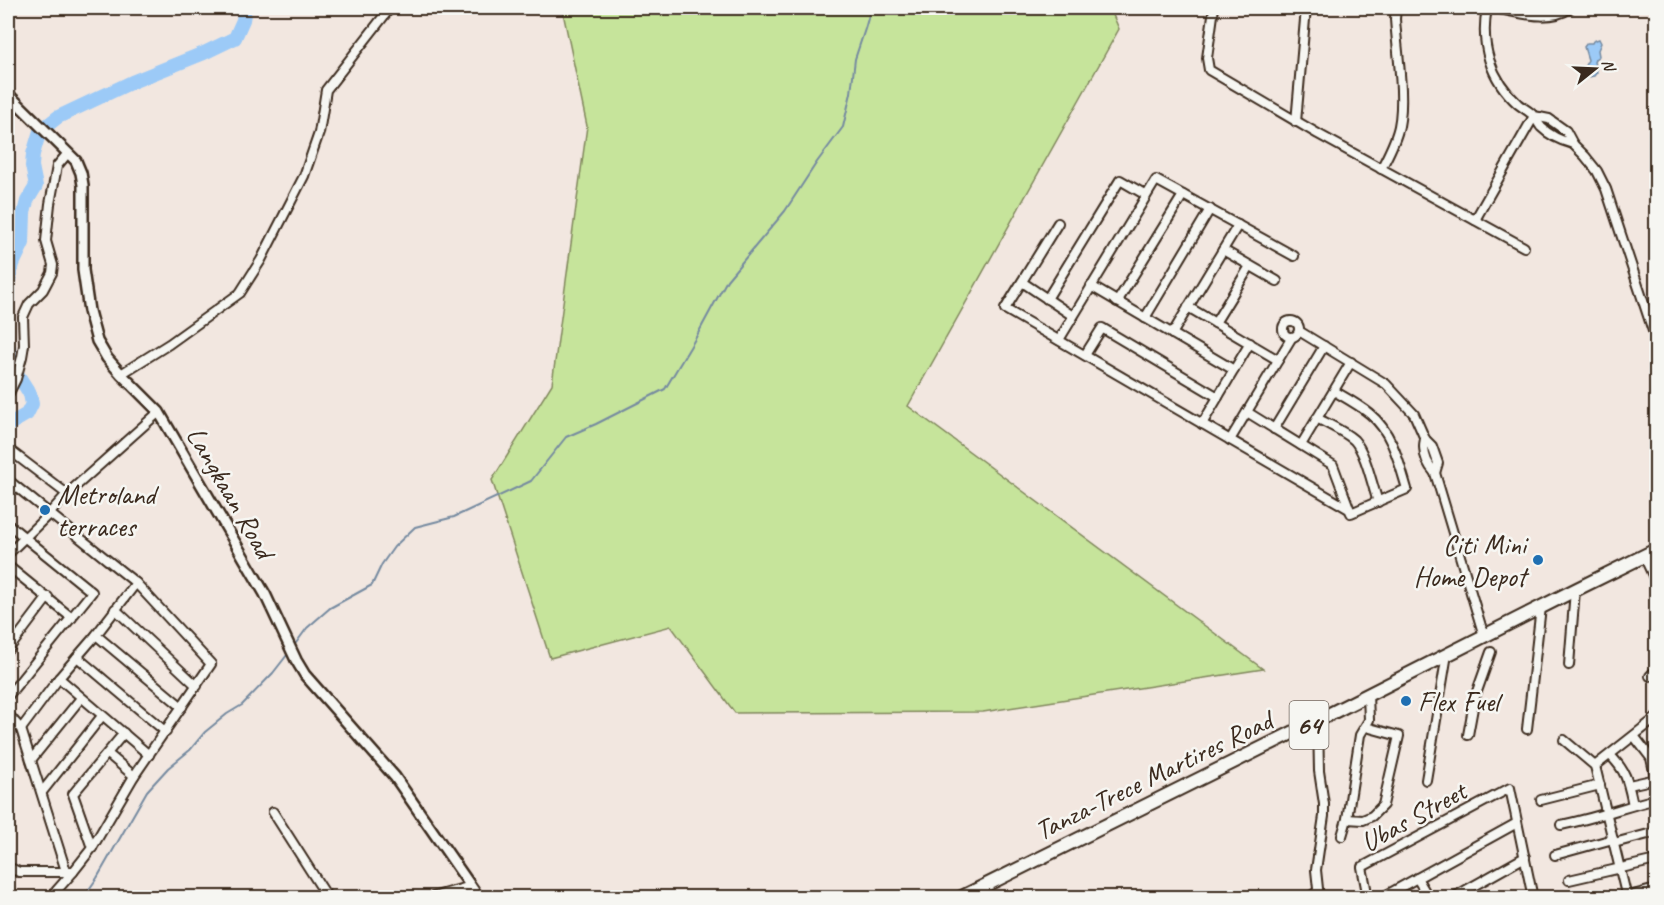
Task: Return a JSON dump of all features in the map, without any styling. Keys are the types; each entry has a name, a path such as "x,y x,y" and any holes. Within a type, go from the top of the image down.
{"main road":[{"name":"Tanza-Trece Martires Road","path":"960,897 1656,550"}],"street":[{"path":"121,374 169,344 240,293 261,260 304,176 319,133 326,90 387,12 387,8"},
{"path":"1214,8 1207,58 1209,70 1296,122 1524,247"},
{"path":"1296,122 1306,8"},
{"path":"1381,169 1393,144 1400,117 1396,8"},
{"path":"1487,8 1484,34 1489,62 1500,83 1518,104 1534,116 1541,127 1560,140 1574,144 1597,171 1606,189 1656,340"},
{"path":"1494,8 1538,15 1554,15 1570,8"},
{"name":"Langkaan Road","path":"9,96 76,161 81,173 83,270 89,311 97,341 107,358 159,412 265,594 305,675 395,777 479,897"},
{"path":"1475,220 1534,116"},
{"path":"8,396 16,380 22,357 24,318 29,304 43,290 52,273 53,266 46,241 50,204 57,166 68,153"},
{"path":"1047,299 1120,180 1146,195"},
{"path":"1059,340 1156,180 1294,256"},
{"path":"1117,302 1184,195"},
{"path":"1145,318 1209,209"},
{"path":"1058,224 1005,309 1349,509 1351,513 1407,489 1394,448 1384,429 1372,415 1334,391"},
{"path":"1172,334 1238,225"},
{"path":"1223,250 1277,281"},
{"path":"1215,323 1250,266"},
{"path":"1022,282 1073,316"},
{"path":"1091,286 1234,370"},
{"path":"1188,307 1278,360"},
{"path":"1230,440 1292,337 1299,331 1299,325 1295,321 1285,323 1284,331 1292,337"},
{"path":"1085,355 1102,328 1218,397"},
{"path":"1299,331 1386,384 1414,414 1425,439 1432,446 1438,463 1435,473 1484,636"},
{"path":"1202,424 1250,343"},
{"path":"1274,429 1324,346"},
{"path":"1301,445 1351,362"},
{"path":"8,554 67,494 159,412"},
{"path":"1247,412 1333,465 1349,509"},
{"path":"1317,418 1356,443 1378,502"},
{"path":"8,449 67,494"},
{"path":"8,480 136,584 212,664 134,776 92,848 69,872 50,897"},
{"path":"8,524 92,592 8,696"},
{"path":"1644,556 1656,582"},
{"path":"8,566 72,618"},
{"path":"21,729 59,678 136,584"},
{"path":"1569,665 1575,590"},
{"path":"8,650 48,597"},
{"path":"1527,729 1541,607"},
{"path":"115,609 197,686"},
{"path":"96,635 182,707"},
{"path":"1468,735 1475,698 1491,652"},
{"path":"1426,780 1447,654"},
{"path":"76,657 166,732"},
{"path":"59,678 149,755"},
{"path":"1342,836 1347,819 1360,735 1369,720 1368,694"},
{"path":"31,760 81,698"},
{"path":"8,714 21,729 69,872"},
{"path":"42,792 102,716"},
{"path":"1595,766 1656,718"},
{"path":"1308,897 1318,895 1317,849 1324,816 1319,771 1318,720"},
{"path":"1347,819 1363,820 1372,816 1383,805 1399,736 1366,727"},
{"path":"92,848 73,794 124,733"},
{"path":"1629,785 1656,780 1651,759 1634,736"},
{"path":"1564,740 1595,766 1625,897 1656,889"},
{"path":"108,754 134,776"},
{"path":"1610,755 1623,769 1633,805"},
{"path":"1541,800 1600,785"},
{"name":"Ubas Street","path":"1368,897 1362,867 1510,788 1517,824"},
{"path":"1561,825 1656,799"},
{"path":"273,812 328,897"},
{"path":"1381,897 1517,824 1533,895 1523,897"},
{"path":"1555,855 1656,832"},
{"path":"1452,897 1525,857"},
{"path":"1569,880 1656,860"},
{"path":"8,867 19,872 69,872"},
{"path":"1417,878 1429,897"},
{"path":"429,897 471,886"}],"green space":[{"path":"562,8 1110,8 1119,29 908,406 1263,669 983,712 735,713 671,626 550,658 492,480 552,384 587,126"}],"water":[{"path":"1599,39 1601,43 1598,50 1599,56 1594,62 1597,72 1594,76 1588,77 1583,69 1588,60 1584,47 1587,43"}],"waterway":[{"path":"8,284 13,264 23,243 24,213 27,201 36,186 32,166 40,131 58,117 132,82 235,38 243,20 245,8"},
{"path":"296,643 307,628 330,608 372,585 382,564 394,547 415,527 454,517 531,481 566,437 665,389 727,280 785,211 843,127 851,93 855,59 871,8"},
{"path":"8,346 11,364 30,394 32,404 27,414 8,425"},
{"path":"83,898 147,791 168,768 190,750 205,732 242,705 287,655"}],"place":[{"name":"Metroland terraces","path":"45,510"},
{"name":"Citi Mini Home Depot","path":"1538,560"},
{"name":"Flex Fuel","path":"1406,701"}]}
